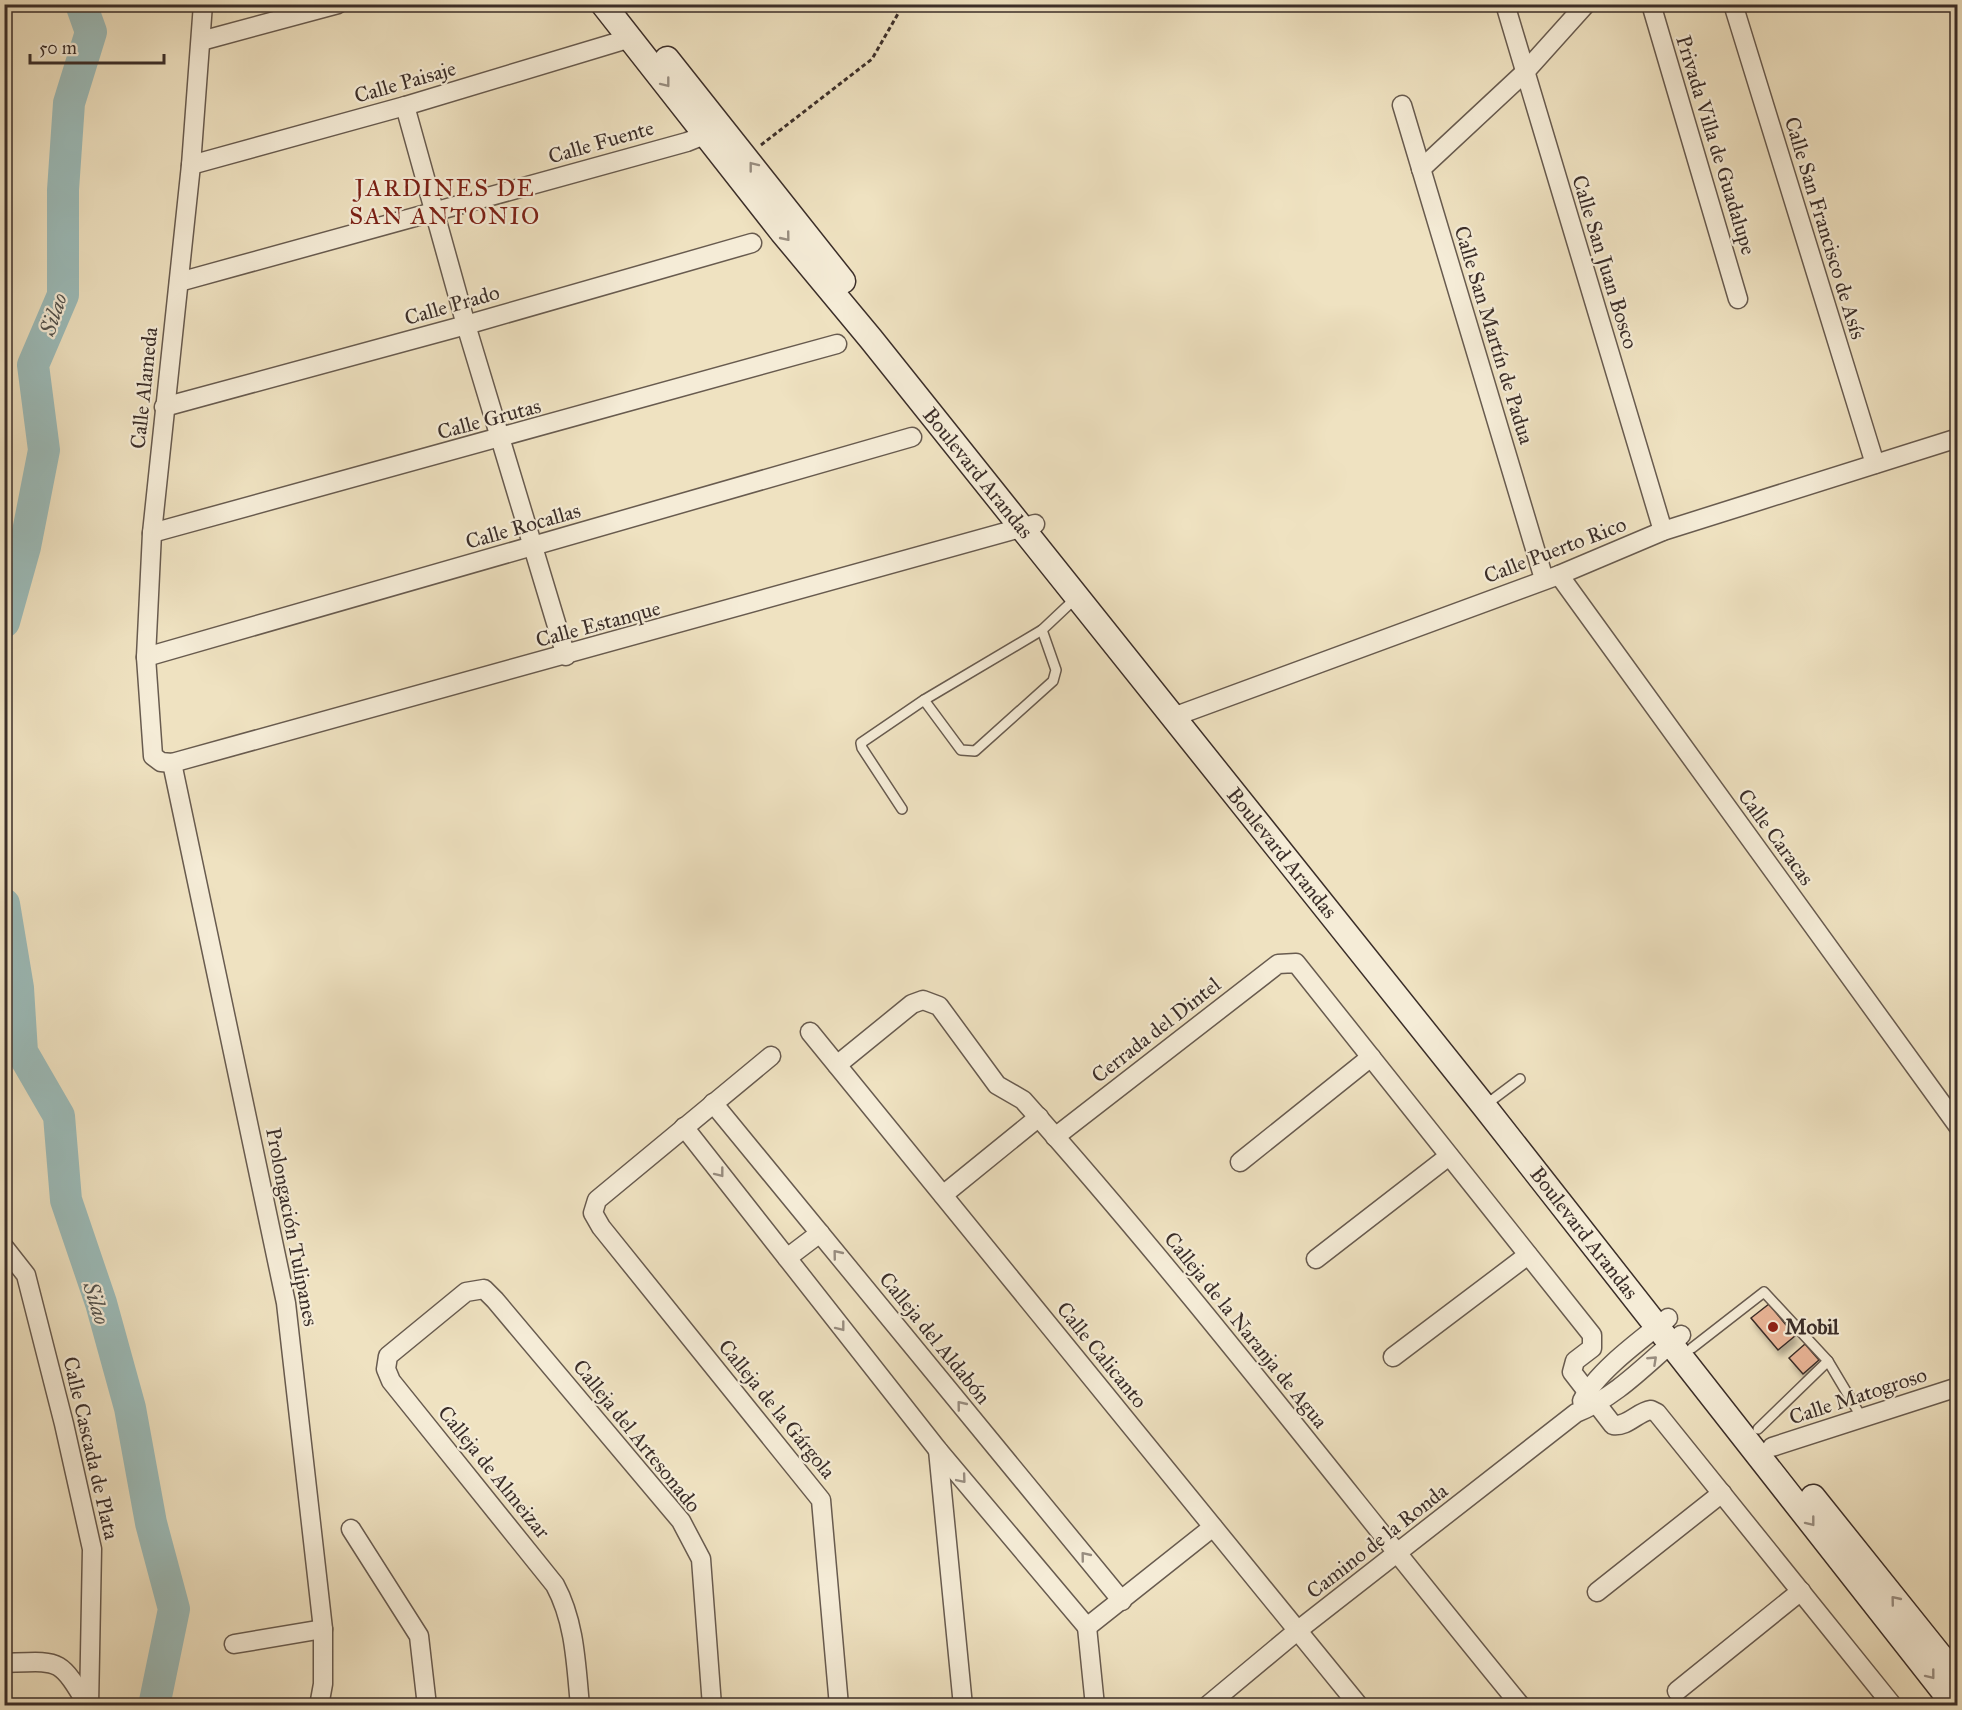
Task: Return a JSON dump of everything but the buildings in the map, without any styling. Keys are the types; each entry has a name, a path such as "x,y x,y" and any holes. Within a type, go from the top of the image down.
{"main road":[{"name":"Boulevard Arandas","path":"603,4 714,131 1674,1334 1955,1706"},
{"name":"Boulevard Arandas","path":"624,4 714,131 746,157 1029,526 1077,597 1179,715"},
{"name":"Boulevard Arandas","path":"1674,1334 1765,1438 1958,1678"}],"street":[{"name":"Calle Alameda","path":"172,764 162,762 153,756 146,657 152,533 191,165 203,4"},
{"path":"201,41 338,4"},
{"path":"1421,169 1524,73 1586,4"},
{"name":"Privada Villa de Guadalupe","path":"1651,4 1738,299"},
{"name":"Calle San Francisco de Asís","path":"1733,4 1875,464"},
{"name":"Calle San Juan Bosco","path":"1509,7 1524,73 1663,531"},
{"name":"Calle Paisaje","path":"191,165 405,106 631,38"},
{"name":"Calle San Martín de Padua","path":"1402,105 1551,577"},
{"path":"405,106 466,325 566,656"},
{"name":"Calle Fuente","path":"179,282 435,212 714,131"},
{"name":"Calle Prado","path":"164,407 466,325 752,243"},
{"name":"Calle Grutas","path":"152,533 500,439 837,344"},
{"name":"Calle Rocallas","path":"146,657 912,437"},
{"name":"Calle Puerto Rico","path":"1179,715 1551,577 1663,531 1958,438"},
{"name":"Calle Estanque","path":"172,764 1029,526"},
{"name":"Calle Caracas","path":"1551,577 1958,1126"},
{"name":"Prolongación Tulipanes","path":"172,764 286,1303 323,1629 323,1684 319,1706"},
{"name":"Cerrada del Dintel","path":"1055,1137 1278,964 1296,963 1371,1057"},
{"name":"Calleja de la Naranja de Agua","path":"837,1065 912,1004 923,1000 939,1006 998,1085 1023,1100 1039,1117 1238,1351 1396,1554 1521,1706"},
{"name":"Calle Calicanto","path":"810,1032 1359,1706"},
{"path":"771,1056 684,1127 938,1450 1087,1627 1095,1706"},
{"path":"1240,1162 1371,1057 1592,1335 1592,1348 1573,1366 1572,1372 1612,1425 1624,1425 1643,1411 1651,1410 1658,1413 1801,1591 1883,1702"},
{"name":"Calleja del Aldabón","path":"713,1103 1122,1601"},
{"path":"943,1196 1039,1117"},
{"name":"Calleja de la Gárgola","path":"684,1127 597,1200 593,1213 820,1500 839,1706"},
{"path":"1316,1259 1449,1156"},
{"path":"787,1258 820,1233"},
{"name":"Calle Cascada de Plata","path":"4,1247 26,1275 64,1424 92,1549 88,1706"},
{"path":"1393,1357 1528,1255"},
{"name":"Calleja del Artesonado","path":"386,1369 388,1356 466,1292 484,1289 681,1521 701,1559 712,1706"},
{"name":"Camino de la Ronda","path":"1207,1706 1298,1631 1674,1334"},
{"name":"Calleja de Almeizar","path":"386,1369 391,1381 555,1585 565,1605 575,1647 580,1706"},
{"name":"Calle Matogroso","path":"1765,1438 1862,1418 1958,1387"},
{"path":"938,1450 963,1706"},
{"path":"1597,1592 1722,1493"},
{"path":"1087,1627 1213,1527"},
{"path":"351,1529 420,1636 426,1706"},
{"path":"1677,1691 1801,1591"},
{"path":"234,1644 323,1629"},
{"path":"4,1663 50,1662 68,1671 88,1706"}],"lane":[{"path":"903,808 862,748 861,743 924,700 1042,630 1077,597"},
{"path":"924,700 962,750 975,751 1053,681 1056,670 1042,630"},
{"path":"1489,1103 1520,1079"},
{"path":"1674,1334 1764,1292 1828,1361 1862,1418"},
{"path":"1765,1438 1828,1361"}],"path":[{"path":"746,157 872,58 899,12 897,4"}],"waterway":[{"name":"Silao","path":"4,622 25,547 44,450 33,365 63,295 63,190 69,103 91,32 81,4"},
{"name":"Silao","path":"4,904 18,988 22,1052 59,1116 66,1200 101,1303 130,1408 151,1523 174,1609 154,1706"}],"place":[{"name":"Mobil","path":"1773,1327"}],"district":[{"name":"JARDINES DE SAN ANTONIO","path":"445,202"}]}
